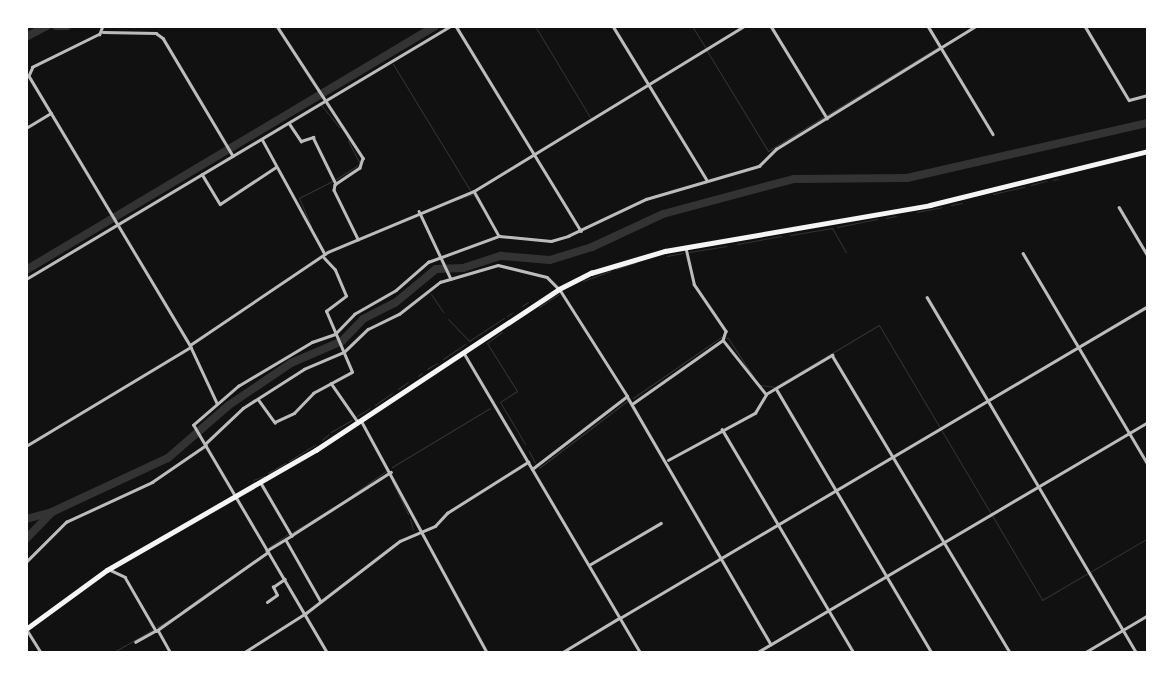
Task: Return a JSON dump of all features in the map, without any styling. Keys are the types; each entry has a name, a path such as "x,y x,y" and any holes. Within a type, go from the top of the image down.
{"highway":[{"path":"26,629 108,569 235,498 359,422 559,289 622,262 686,248 930,205 1148,151"}],"street":[{"path":"277,26 317,94 363,158 360,168 336,184"},
{"path":"26,279 451,26"},
{"path":"456,26 581,231"},
{"path":"613,26 707,180"},
{"path":"26,446 191,346 324,256 419,211 474,191 744,26"},
{"path":"771,26 827,118"},
{"path":"928,26 993,134"},
{"path":"327,653 306,613 235,498 194,427 217,403 312,342 336,334 360,309 385,298 440,259 499,236 551,241 581,231 646,199 759,166 772,151 976,26"},
{"path":"1085,26 1129,100 1148,95"},
{"path":"103,32 104,27"},
{"path":"217,403 191,346 29,76 31,69 103,32 156,33 163,38 233,156"},
{"path":"26,128 51,113"},
{"path":"289,123 301,141 313,136 336,184 336,198 358,239"},
{"path":"258,399 275,422 331,383 352,372 326,312 346,296 335,270 324,256 262,139"},
{"path":"202,174 220,204 276,166"},
{"path":"474,191 499,236"},
{"path":"1119,207 1148,256"},
{"path":"419,211 450,278"},
{"path":"686,248 694,284 725,335 724,340 766,394"},
{"path":"1023,253 1148,464"},
{"path":"26,562 66,522 152,482 205,444 258,399 304,369 344,352 368,328 450,278 498,265 547,277 559,289 668,460 668,470 771,644"},
{"path":"927,297 1137,653"},
{"path":"561,653 1148,306"},
{"path":"632,404 724,340"},
{"path":"463,352 640,653"},
{"path":"668,460 722,429 755,413 766,394 777,390 832,354 1010,653"},
{"path":"331,383 391,472 418,534 487,653"},
{"path":"777,390 932,653"},
{"path":"532,469 627,396"},
{"path":"756,653 1148,422"},
{"path":"722,429 854,653"},
{"path":"243,653 306,613 352,574 418,534 528,462"},
{"path":"136,642 157,630 292,535 391,472"},
{"path":"260,483 292,535"},
{"path":"589,566 661,523"},
{"path":"286,540 320,601"},
{"path":"108,569 125,577 171,653"},
{"path":"267,602 277,595 273,587 285,579"},
{"path":"1084,653 1148,616"},
{"path":"26,629 41,653"}],"waterway":[{"path":"26,37 47,26"},
{"path":"56,26 67,26"},
{"path":"26,270 435,26"},
{"path":"535,26 590,117"},
{"path":"692,26 705,47"},
{"path":"943,45 968,30"},
{"path":"827,115 938,47"},
{"path":"707,51 768,151 823,117"},
{"path":"393,64 470,190"},
{"path":"322,106 339,127"},
{"path":"26,539 52,512 168,458 229,405 291,363 342,341 363,319 395,303 436,269 463,268 501,256 550,260 592,247 663,214 794,179 907,178 1148,123"},
{"path":"336,179 360,164 348,140"},
{"path":"1053,180 1058,179"},
{"path":"311,226 299,198 333,181"},
{"path":"1031,185 1046,181"},
{"path":"993,194 1024,187"},
{"path":"455,200 473,194 482,208"},
{"path":"951,205 962,203"},
{"path":"917,212 942,207"},
{"path":"886,218 896,216"},
{"path":"837,227 877,219"},
{"path":"790,235 832,228 846,252"},
{"path":"737,244 781,236"},
{"path":"689,252 727,246"},
{"path":"667,256 683,253"},
{"path":"616,269 636,262"},
{"path":"583,281 610,271"},
{"path":"431,294 443,312"},
{"path":"539,307 559,294"},
{"path":"522,306 528,302"},
{"path":"507,316 512,313"},
{"path":"448,319 469,341 504,318"},
{"path":"760,385 775,387 879,325 1042,600 1148,538"},
{"path":"502,332 487,343 517,391 500,402 525,444"},
{"path":"633,398 721,337 728,338 753,376"},
{"path":"443,359 465,344"},
{"path":"427,369 437,363"},
{"path":"418,376 422,373"},
{"path":"398,389 408,382"},
{"path":"375,405 392,393"},
{"path":"539,468 627,401"},
{"path":"357,416 370,408"},
{"path":"392,467 490,408"},
{"path":"331,432 352,420"},
{"path":"322,440 329,434"},
{"path":"289,461 315,445"},
{"path":"529,451 535,463"},
{"path":"268,473 285,463"},
{"path":"352,495 386,471"},
{"path":"253,480 264,476"},
{"path":"392,481 408,514"},
{"path":"293,532 334,507"},
{"path":"26,519 52,512"},
{"path":"410,519 413,530"},
{"path":"269,547 288,534"},
{"path":"183,610 220,584"},
{"path":"157,627 176,616"},
{"path":"112,653 152,630"}]}
